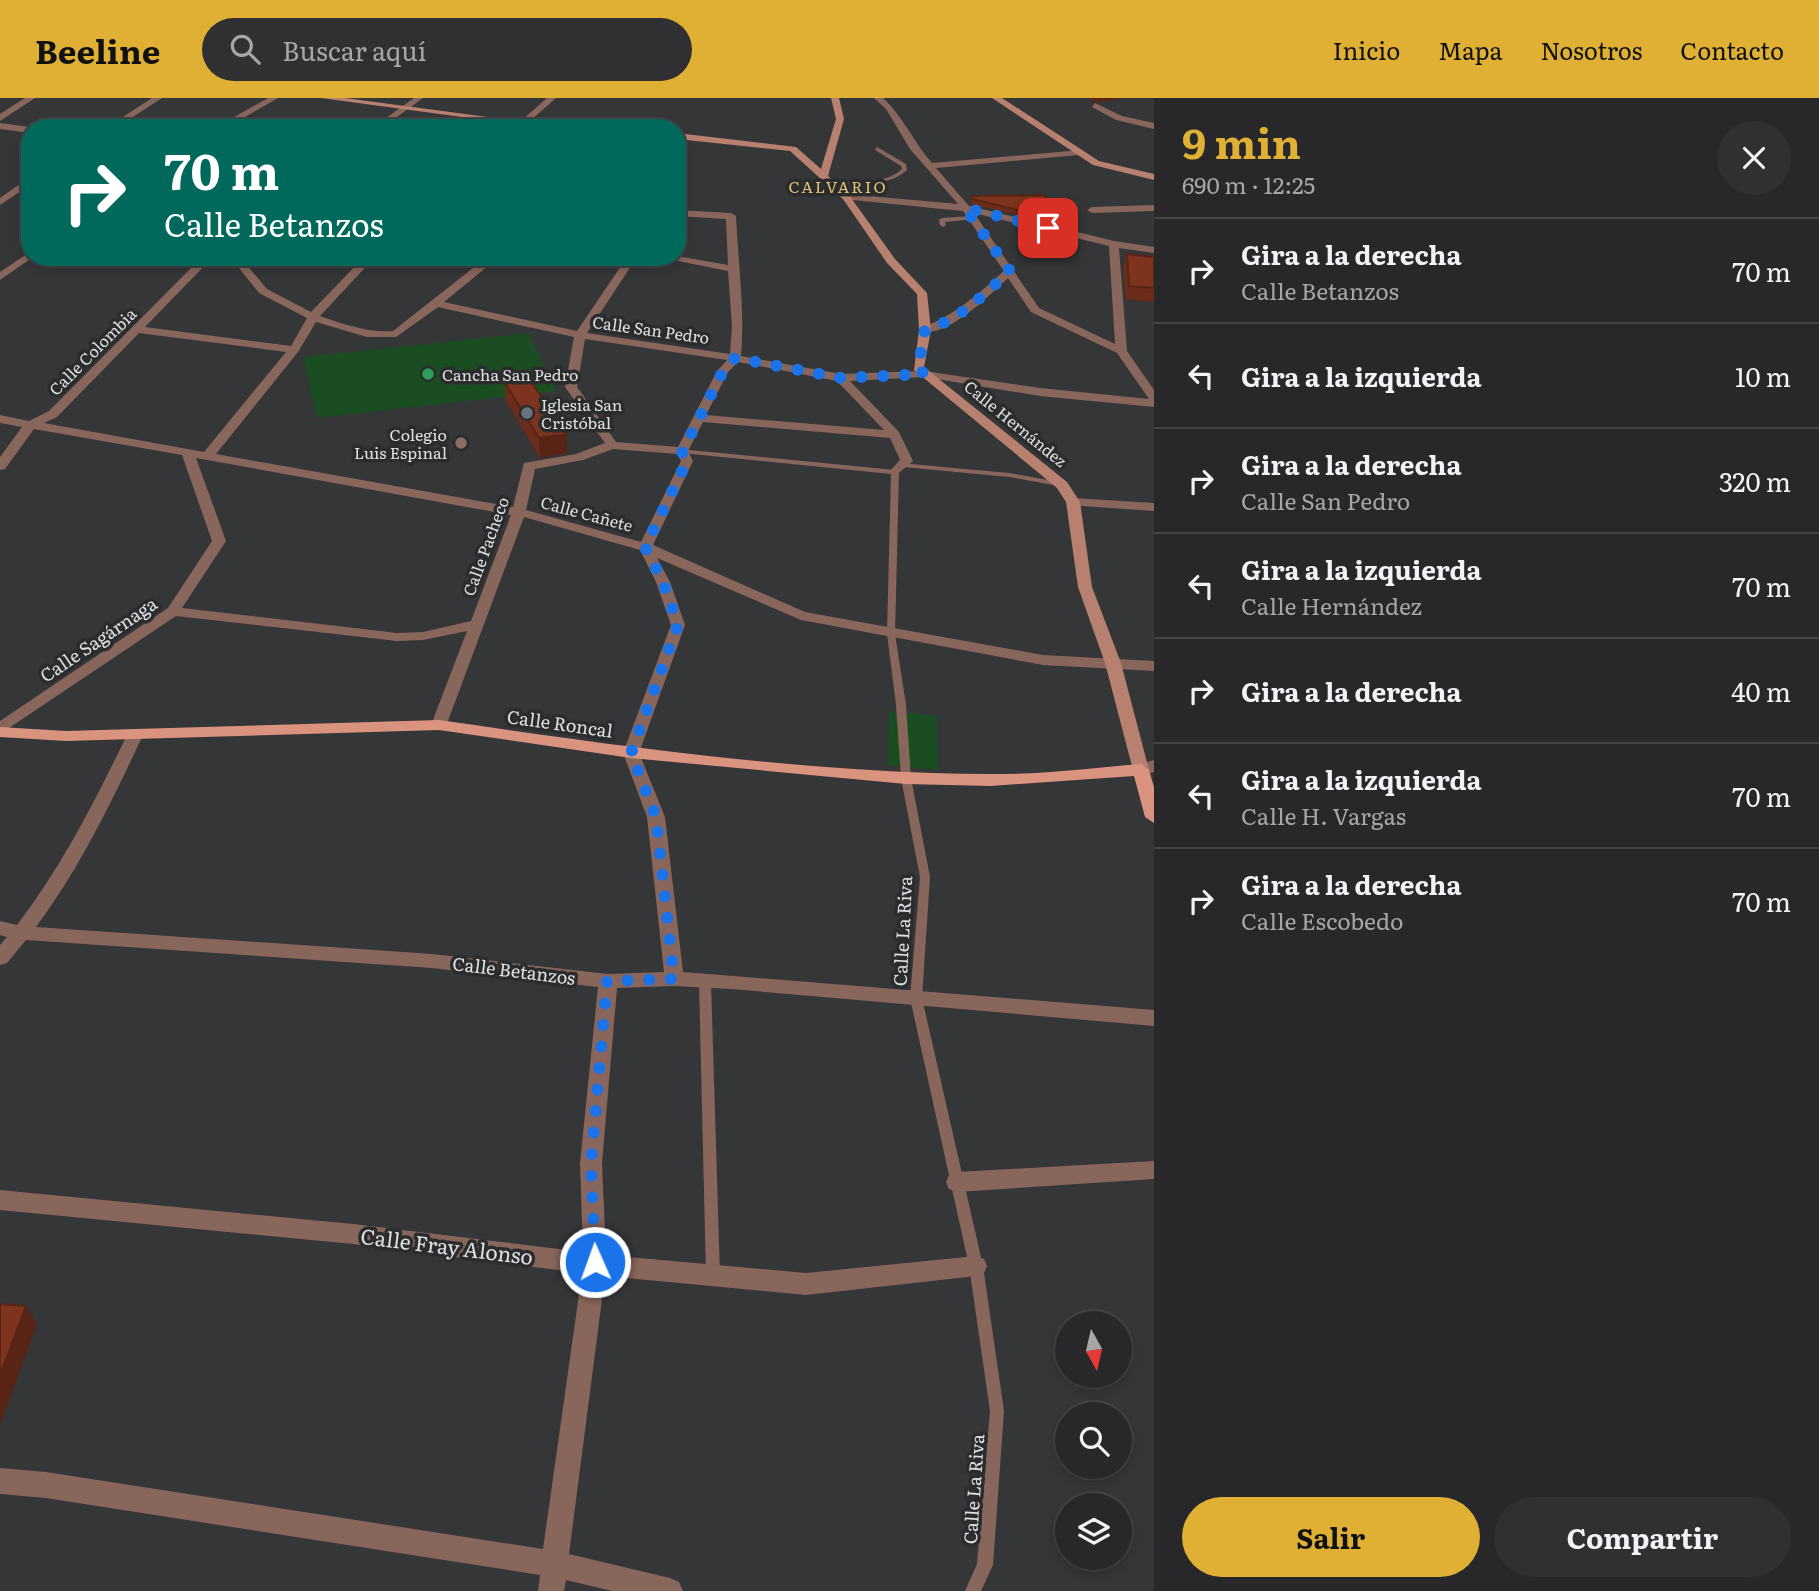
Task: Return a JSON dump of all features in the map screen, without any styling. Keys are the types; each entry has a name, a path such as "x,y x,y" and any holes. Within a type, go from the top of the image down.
{"main road":[{"path":"325,98 498,119"},
{"path":"383,98 416,100 508,119"},
{"path":"827,180 840,119 835,98"},
{"path":"996,98 1097,163 1154,177"},
{"path":"686,139 793,149 846,197 891,261 922,293 925,330 918,368 924,374"},
{"name":"Calle Hernández","path":"924,374 1062,485 1073,502 1085,587 1114,663 1147,768 1154,817"},
{"name":"Calle Roncal","path":"0,731 66,736 135,735 439,724 631,753 905,778 991,780 1147,768"}],"street":[{"path":"0,118 31,98"},
{"path":"124,119 158,98"},
{"path":"236,119 274,98"},
{"path":"527,119 552,98"},
{"path":"878,98 889,108 929,166 965,208 1040,314 1121,351"},
{"path":"389,119 416,100"},
{"path":"1095,105 1119,118 1154,126"},
{"path":"0,126 21,129"},
{"path":"929,166 1078,152"},
{"path":"0,201 21,186"},
{"path":"846,197 965,208 1114,244 1154,250"},
{"path":"1092,210 1154,208"},
{"path":"682,452 723,371 735,358 738,326 731,216 686,214"},
{"path":"1114,244 1121,351 1154,400"},
{"path":"686,261 733,269"},
{"path":"0,278 21,262"},
{"name":"Calle Colombia","path":"0,466 30,425 53,414 199,266"},
{"path":"242,266 264,292 313,317 374,336 388,337 396,334 483,266"},
{"path":"208,455 294,350 313,317 361,266"},
{"path":"626,266 580,335 571,387 612,445 682,452"},
{"path":"925,330 939,326 967,309 1010,271"},
{"name":"Calle San Pedro","path":"436,303 580,335 735,358 841,378 924,374 1040,392 1154,400"},
{"path":"136,329 294,350"},
{"name":"Calle La Riva","path":"841,378 895,435 907,461 899,469"},
{"path":"698,418 895,435"},
{"name":"Calle Cañete","path":"0,419 519,512 645,547 801,616 1043,660 1154,666"},
{"name":"Calle Pacheco","path":"439,724 474,625 519,512 529,466 579,457 612,445"},
{"name":"Calle Sagárnaga","path":"0,731 173,611 219,541 187,451"},
{"path":"674,979 656,817 631,753 678,625 663,582 645,547 687,461 682,452"},
{"path":"1073,502 1154,507"},
{"path":"173,611 397,637 423,636 474,625"},
{"path":"0,958 23,933 92,825 135,735"},
{"name":"Calle Betanzos","path":"0,928 23,933 432,961 607,981 674,979 732,982 1154,1018"},
{"path":"551,1591 595,1262 591,1163 607,981"},
{"path":"957,1182 1154,1170"},
{"name":"Calle Fray Alonso","path":"0,1200 353,1234 713,1276 806,1284 976,1266"},
{"path":"0,1481 46,1485 553,1564 670,1591"}],"lane":[{"path":"827,180 891,179 901,175 905,169 904,164 877,149"},
{"path":"943,225 942,220 972,218"},
{"path":"682,452 1009,475 1062,485"},
{"name":"Calle La Riva","path":"899,469 891,634 901,705 905,778 925,877 916,998 976,1266 997,1411 985,1565 973,1591"},
{"path":"705,982 713,1276"}],"green space":[{"name":"Cancha San Pedro","path":"528,333 556,391 317,418 303,357"},
{"path":"889,711 937,716 938,770 888,765"}],"building":[{"path":"1044,195 1066,222 972,199 972,196"},
{"path":"1127,254 1154,257 1154,288 1129,286"},
{"path":"529,379 567,434 539,438 505,383"},
{"path":"0,1304 26,1306 0,1375"}],"place":[{"name":"Cancha San Pedro","path":"428,374"},
{"name":"Iglesia San Cristóbal","path":"527,413"},
{"name":"Colegio Luis Espinal","path":"461,443"}],"district":[{"name":"CALVARIO","path":"838,186"}],"route":[{"path":"595,1262 591,1163 607,981 674,979 656,817 631,753 678,625 672,603 645,547 687,461 682,452 723,371 735,358 841,378 924,374 918,368 925,330 939,326 967,309 1010,271 965,208 1048,228"}]}
